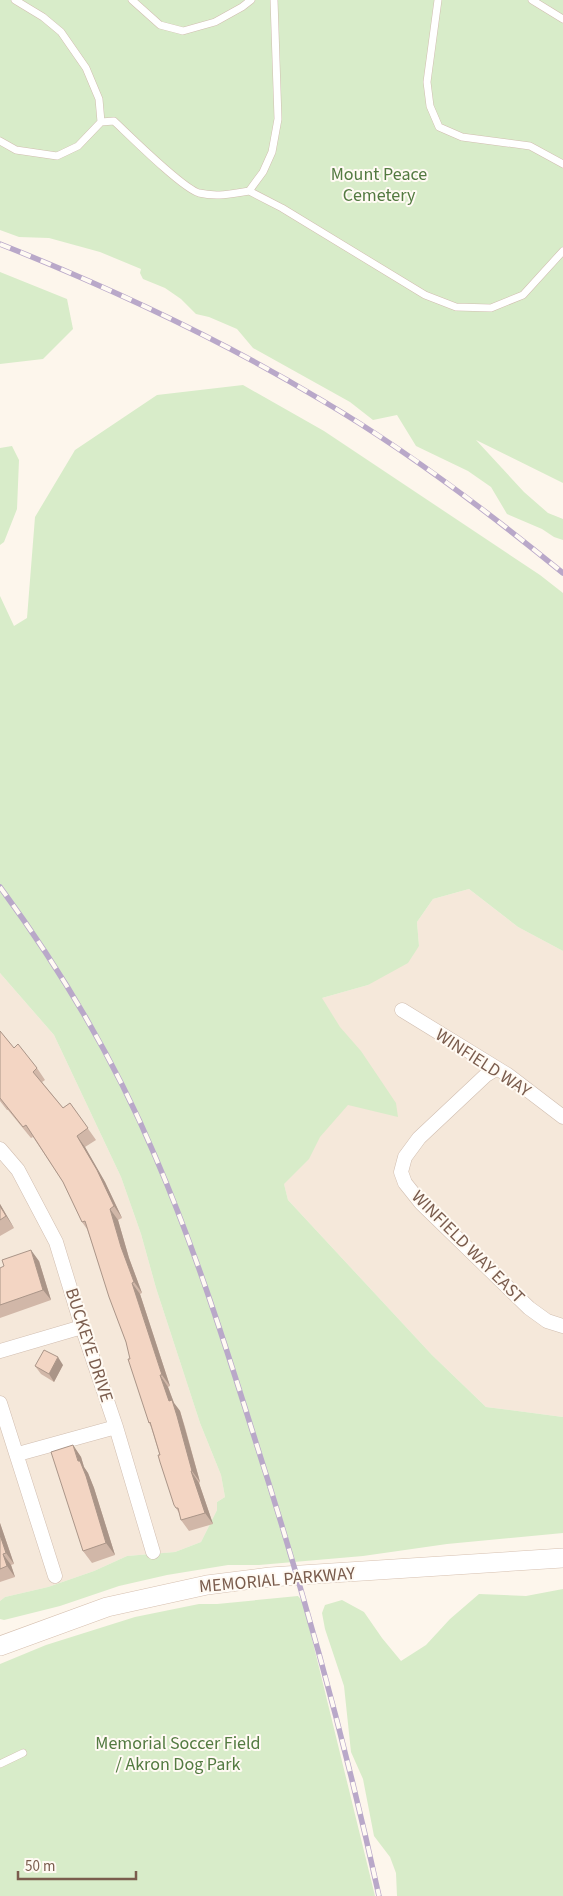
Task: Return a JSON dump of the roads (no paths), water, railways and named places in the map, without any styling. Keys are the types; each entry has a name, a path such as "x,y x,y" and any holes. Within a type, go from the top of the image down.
{"main road":[{"name":"MEMORIAL PARKWAY","path":"0,1646 107,1607 207,1585 270,1577 563,1558"}],"street":[{"name":"WINFIELD WAY","path":"402,1010 508,1075 563,1117"},
{"name":"WINFIELD WAY EAST","path":"496,1069 486,1075 419,1138 405,1157 401,1172 405,1183 421,1203 514,1294 529,1308 547,1320 563,1326"},
{"name":"BUCKEYE DRIVE","path":"0,1149 18,1170 56,1242 116,1427 153,1552"},
{"path":"0,1351 82,1327"},
{"path":"0,1403 18,1454 55,1576"},
{"path":"18,1454 116,1427"}],"lane":[{"path":"15,0 44,17 61,32 86,68 99,99 102,122"},
{"path":"132,0 160,25 183,31 216,22 242,8 251,0"},
{"path":"249,191 263,172 272,152 278,119 274,0"},
{"path":"438,0 427,82 430,106 440,127 462,137 530,146 563,164"},
{"path":"532,0 563,19"},
{"path":"0,142 16,150 57,156 78,146 102,122 114,122 179,181 197,192 224,196 249,191 282,208 425,295 456,307 491,308 523,294 563,251"},
{"path":"0,1764 23,1753"}],"railway":[{"path":"0,244 124,297 245,356 284,378 386,440 476,505 563,573"},
{"path":"0,887 23,918 65,984 104,1051 155,1156 184,1228 223,1338 292,1560 339,1727 379,1896"}],"park label":[{"name":"Mount Peace Cemetery","path":"379,184"},
{"name":"Memorial Soccer Field / Akron Dog Park","path":"178,1754"}]}
